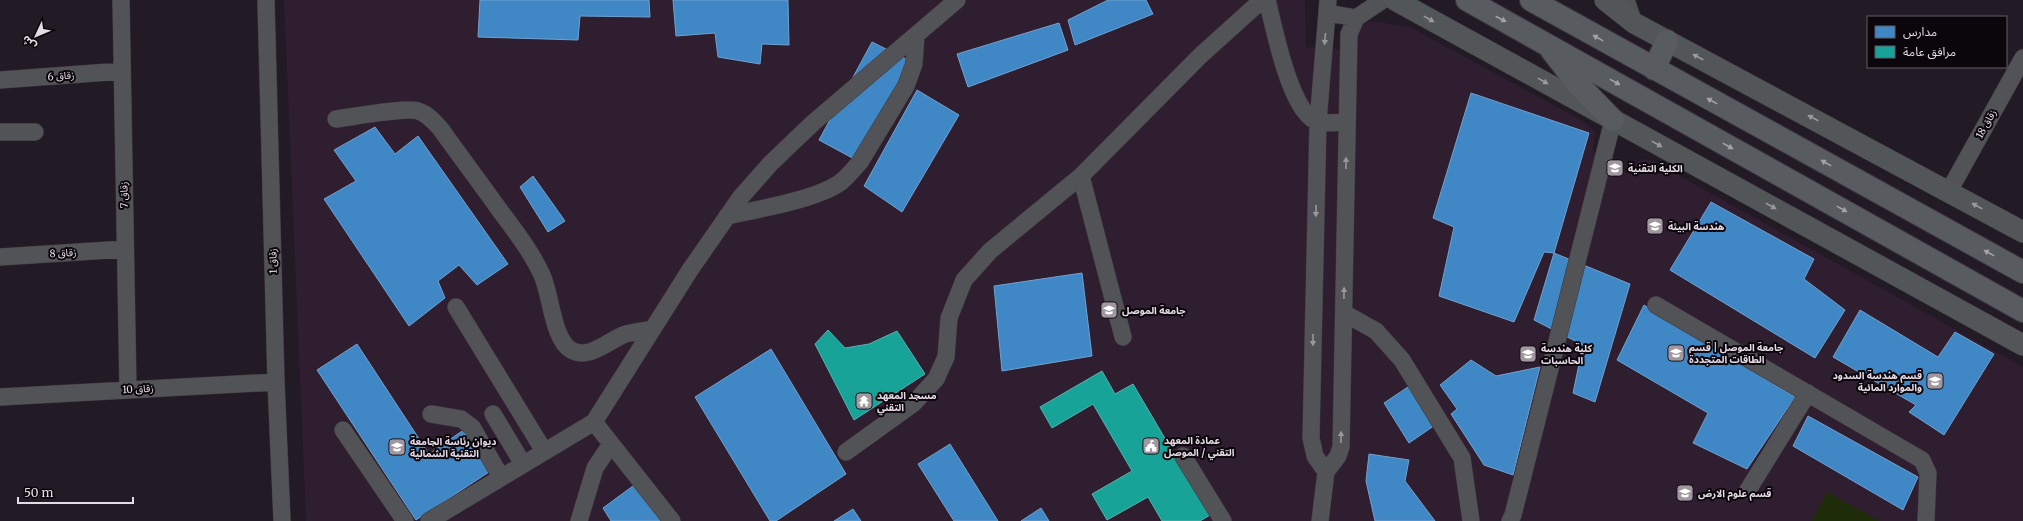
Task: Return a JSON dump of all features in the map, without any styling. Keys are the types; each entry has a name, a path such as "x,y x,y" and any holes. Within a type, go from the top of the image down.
{"highway":[{"path":"1467,0 2023,311"},
{"path":"1531,0 2023,272"},
{"path":"1654,69 1667,41"},
{"path":"1547,44 1577,83 1614,120"}],"main road":[{"path":"1395,0 2023,345"},
{"path":"1605,0 1634,23 2023,232"}],"street":[{"name":"زقاق 7","path":"121,0 128,390"},
{"name":"زقاق 1","path":"266,0 276,382 282,521"},
{"path":"429,521 500,477 594,422 653,329 740,198 771,163 814,122 957,0"},
{"path":"846,452 914,403 936,379 946,357 949,318 964,280 990,251 1081,176 1200,56 1262,0"},
{"path":"1267,0 1292,91 1300,107 1308,116 1318,122 1346,122"},
{"path":"1320,521 1326,472 1338,456 1341,447 1346,122 1349,34 1356,18 1383,0"},
{"path":"1626,0 1634,23"},
{"path":"1326,472 1315,456 1311,438 1318,122 1328,7 1356,18"},
{"path":"727,216 816,194 840,182 851,173 860,162 906,86 914,64 916,35"},
{"name":"زقاق 18","path":"1949,191 2022,60"},
{"name":"زقاق 6","path":"0,80 122,71"},
{"path":"336,119 417,110 429,116 440,128 521,239 542,274 549,293 555,326 562,342 570,350 581,354 594,351 625,334 653,329"},
{"path":"1510,521 1513,515 1614,120"},
{"path":"0,132 36,132"},
{"path":"1081,176 1123,337"},
{"name":"زقاق 8","path":"0,257 125,249"},
{"path":"1656,305 1922,460 1928,473 1926,521"},
{"path":"456,307 544,451"},
{"path":"1344,313 1376,331 1402,360 1462,458 1471,521"},
{"name":"زقاق 10","path":"0,397 276,382"},
{"path":"1748,490 1808,393"},
{"path":"431,414 461,419 472,427 500,477"},
{"path":"492,414 523,464"},
{"path":"594,422 672,521"},
{"path":"343,430 405,521"},
{"path":"579,521 595,468 611,444"},
{"path":"1183,456 1224,521"}],"shaded area":[{"name":"جامعة الموصل","path":"284,0 1305,0 1306,47 1352,50 1355,23 1374,21 1410,27 1583,121 1595,132 1593,151 1627,173 1641,159 1651,160 2023,367 2023,521 306,521"}],"green space":[{"path":"1827,492 1880,521 1811,521"}],"building: مدارس":[{"path":"480,0 649,0 650,17 580,16 578,40 478,37"},
{"path":"673,0 788,0 789,45 762,44 760,64 718,57 715,33 676,36"},
{"path":"1108,0 1146,0 1153,14 1075,45 1068,20"},
{"path":"1059,23 1068,50 968,87 957,54"},
{"path":"872,42 910,61 856,160 819,140"},
{"path":"917,90 959,115 902,212 864,186"},
{"path":"1471,93 1589,133 1554,253 1544,252 1514,322 1439,296 1454,227 1433,218"},
{"path":"375,127 395,154 418,136 508,264 477,285 459,265 438,281 445,298 409,326 324,199 356,181 334,150"},
{"path":"533,176 565,221 548,232 520,187"},
{"path":"1711,202 1814,259 1804,279 1845,310 1815,358 1670,270"},
{"path":"1554,253 1630,284 1595,402 1573,393 1583,345 1534,320"},
{"path":"1082,273 1092,356 1002,371 994,286"},
{"path":"1644,305 1795,397 1747,469 1693,443 1708,413 1617,360"},
{"path":"1860,310 1938,357 1955,332 1994,354 1944,435 1909,412 1916,405 1833,357"},
{"path":"357,344 429,454 465,429 492,470 416,520 317,370"},
{"path":"771,349 846,474 776,521 770,521 695,397"},
{"path":"1471,360 1496,376 1540,367 1513,475 1484,465 1451,414 1457,409 1440,385"},
{"path":"1414,383 1441,421 1409,443 1384,403"},
{"path":"1808,416 1918,477 1903,510 1793,446"},
{"path":"950,444 998,521 954,521 918,464"},
{"path":"1369,454 1409,460 1405,481 1435,521 1375,521 1366,481"},
{"path":"637,483 666,521 611,521 603,508"},
{"path":"1041,508 1049,521 1021,521"},
{"path":"853,509 861,521 834,521"}],"building: مرافق عامة":[{"path":"828,330 845,348 869,344 897,331 925,374 854,420 815,344"},
{"path":"1102,371 1115,394 1133,384 1210,515 1200,521 1162,521 1148,497 1107,520 1092,494 1132,471 1093,404 1052,428 1040,407"}],"place":[{"name":"الكلية التقنية","path":"1615,168"},
{"name":"هندسة البيئة","path":"1655,226"},
{"name":"جامعة الموصل","path":"1109,310"},
{"name":"جامعة الموصل | قسم الطاقات المتجددة","path":"1676,353"},
{"name":"كلية هندسة الحاسبات","path":"1528,354"},
{"name":"قسم هندسة السدود والموارد المائية","path":"1935,381"},
{"name":"مسجد المعهد التقني","path":"864,401"},
{"name":"عمادة المعهد التقني / الموصل","path":"1151,446"},
{"name":"ديوان رئاسة الجامعة التقنية الشمالية","path":"397,447"},
{"name":"قسم علوم الارض","path":"1685,493"}]}
